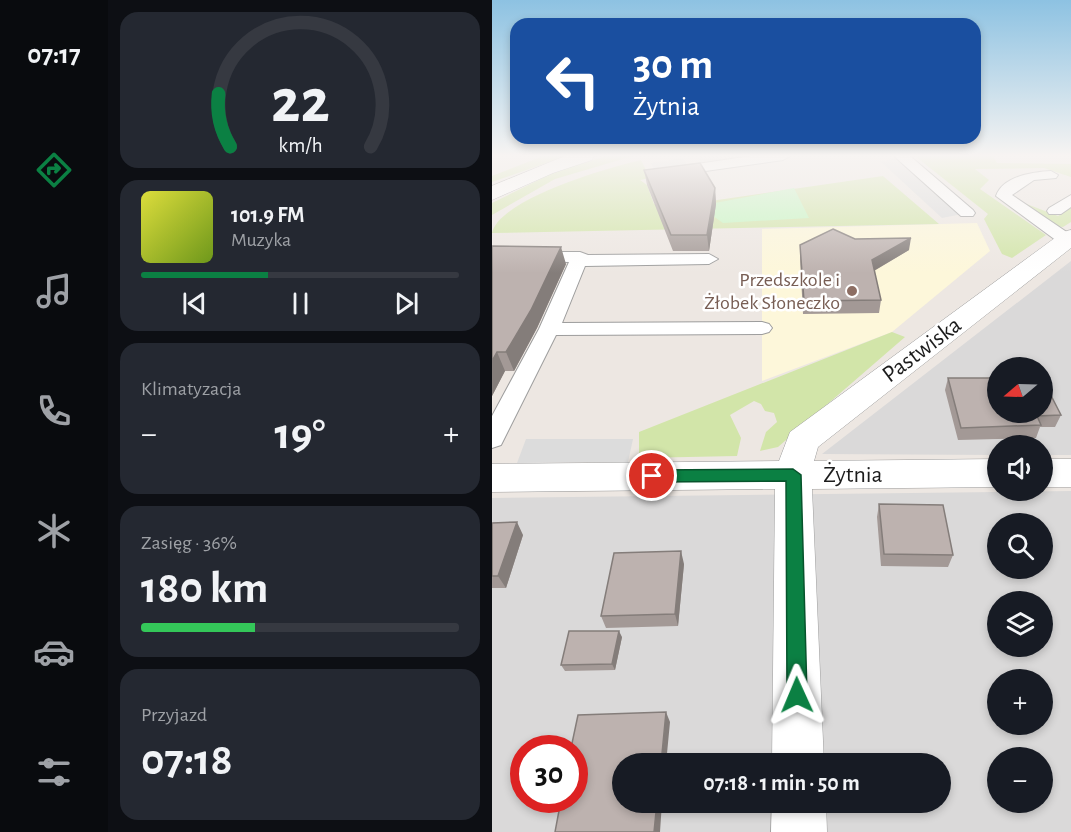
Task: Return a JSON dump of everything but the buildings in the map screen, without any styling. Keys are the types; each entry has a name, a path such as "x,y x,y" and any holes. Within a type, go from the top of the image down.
{"street":[{"name":"Pastwiska","path":"798,753 793,475 802,441 1069,238"},
{"name":"Żytnia","path":"492,477 987,473"},
{"path":"1053,473 1071,473"},
{"path":"799,813 799,832"}],"lane":[{"path":"947,195 968,213"},
{"path":"1004,195 1069,238"},
{"path":"1055,211 1071,200"},
{"path":"492,440 549,329 580,257 513,257"},
{"path":"578,261 709,259"},
{"path":"549,329 762,328"}],"shaded area":[{"path":"917,195 946,195 967,213 942,218"},
{"name":"Przedszkole i Żłobek Słoneczko","path":"977,223 990,251 892,332 762,381 762,229"},
{"path":"1071,261 1071,455 1053,455 1053,435 987,435 987,455 822,454"},
{"path":"526,439 633,439 628,462 517,463"},
{"path":"1053,491 1071,491 1071,832 492,832 492,498 987,492 987,501 1053,501"}],"green space":[{"path":"509,195 527,195 492,215 492,203"},
{"path":"539,195 651,195 654,204 676,206 753,195 905,195 939,224 492,233 499,220"},
{"path":"758,195 797,195 809,218 723,223 699,206"},
{"path":"964,195 988,195 1046,235 1012,258 1002,254 984,219 988,214"},
{"path":"1024,203 1058,216 1071,207 1071,222 1063,227 1055,226"},
{"path":"892,332 905,337 778,447 760,451 766,432 777,422 774,413 765,411 761,404 754,401 730,415 741,438 737,456 639,458 639,432"}],"place":[{"name":"Przedszkole i Żłobek Słoneczko","path":"852,291"}],"route":[{"path":"652,476 793,475 797,695"}]}
